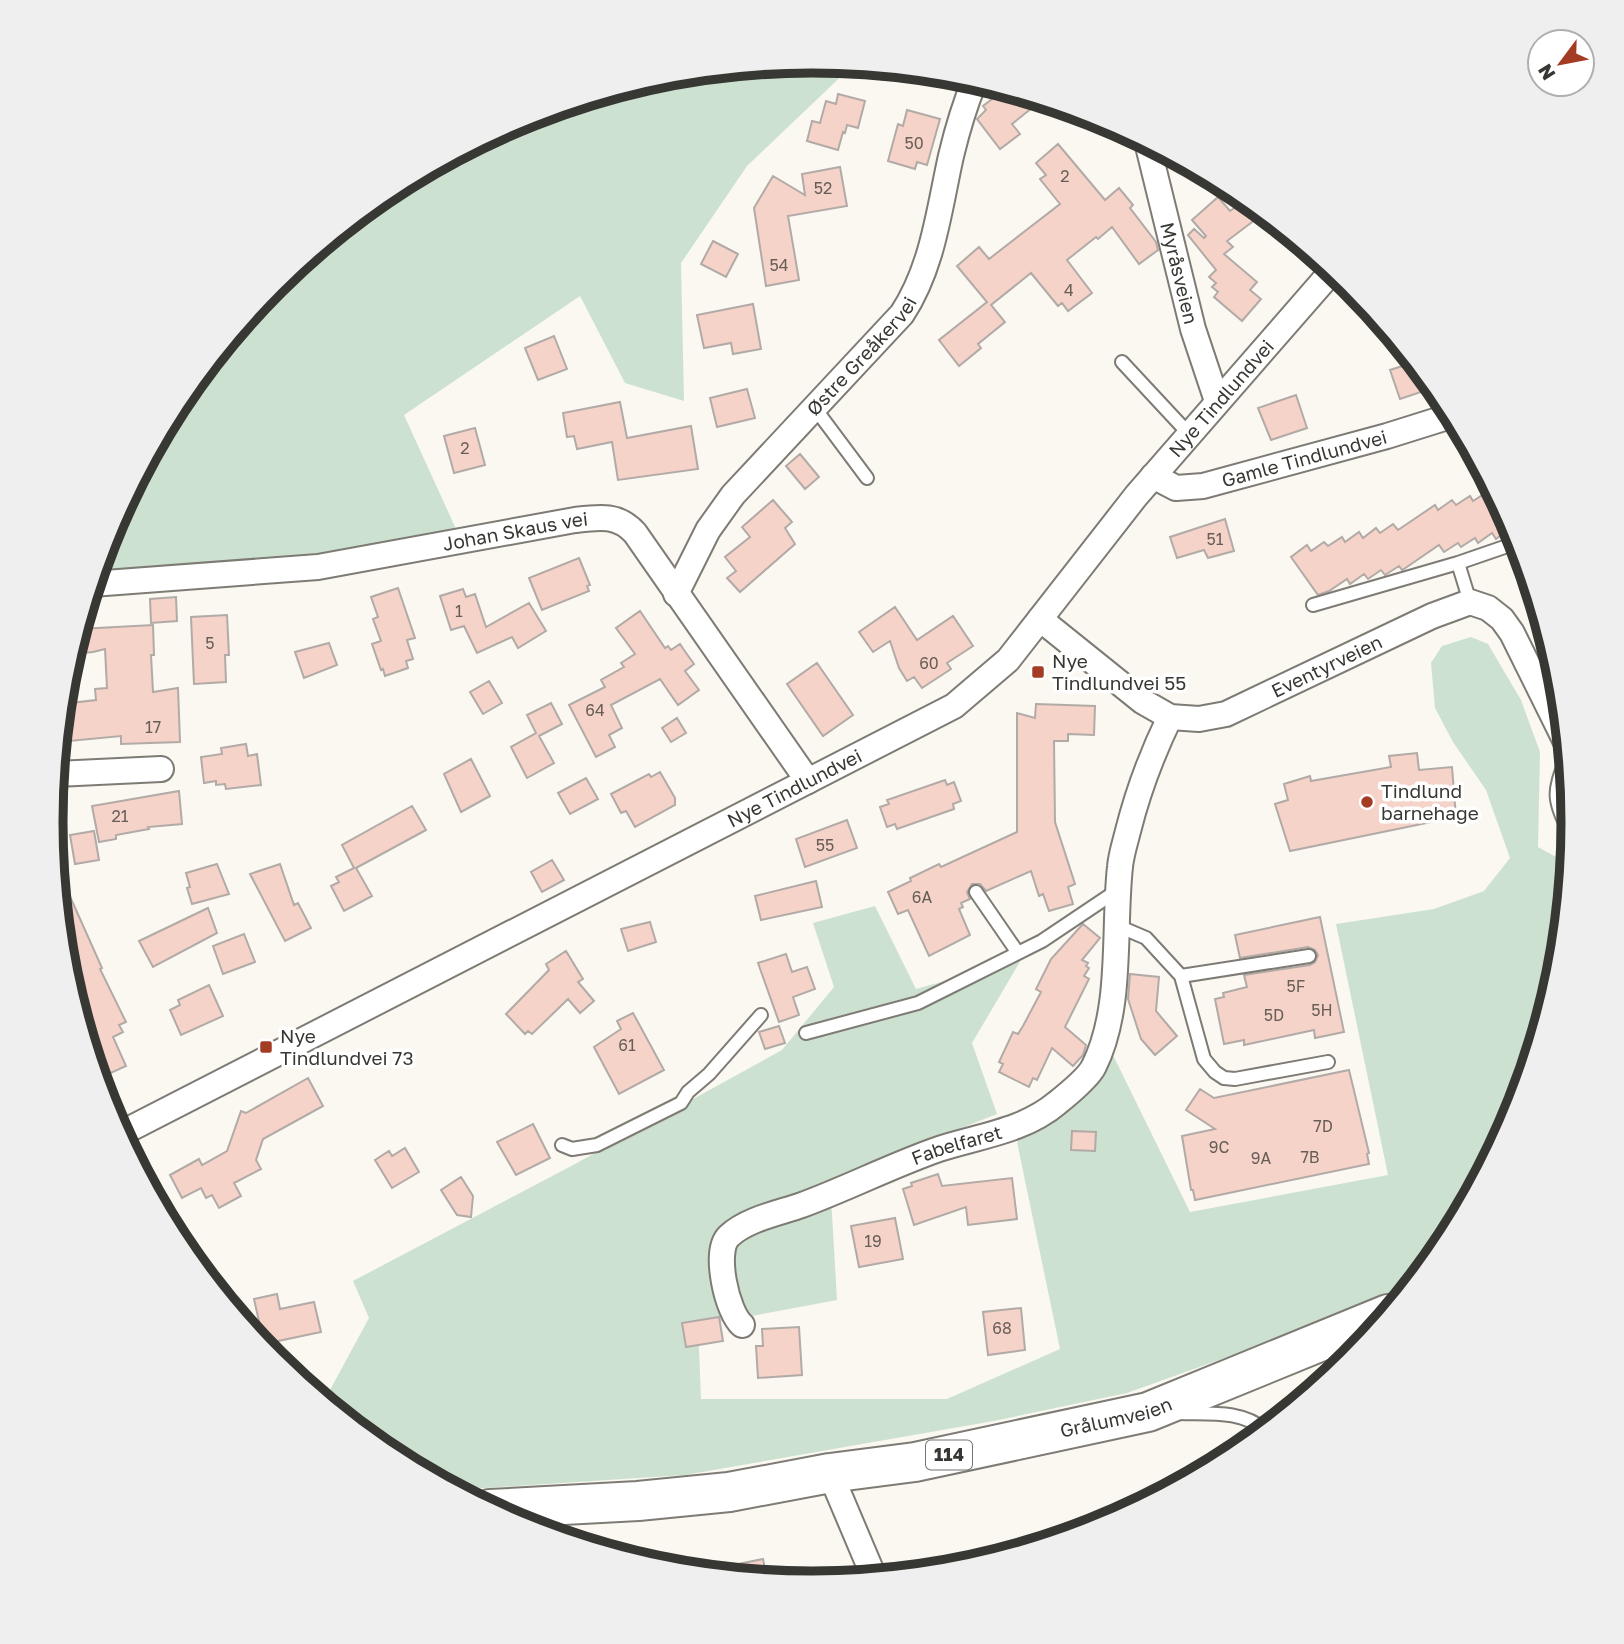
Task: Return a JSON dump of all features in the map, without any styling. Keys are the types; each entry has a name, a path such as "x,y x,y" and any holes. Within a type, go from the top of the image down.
{"main road":[{"name":"Grålumveien","path":"511,1508 638,1501 716,1493 830,1473 915,1462 1147,1412 1370,1321"}],"street":[{"name":"Østre Greåkervei","path":"676,594 692,559 720,512 813,407 902,314 911,299 929,255 951,155 972,90"},
{"name":"Myråsveien","path":"1153,155 1193,329 1217,401"},
{"name":"Nye Tindlundvei","path":"129,1129 954,706 1008,660 1153,476 1326,278"},
{"name":"Gamle Tindlundvei","path":"1153,476 1176,488 1203,486 1443,419"},
{"name":"Johan Skaus vei","path":"102,583 318,567 598,517 615,518 626,523 635,533 807,780"},
{"name":"Eventyrveien","path":"1040,620 1142,701 1170,717 1199,719 1226,713 1432,616 1470,602"},
{"path":"1470,602 1489,608 1502,619 1554,718"},
{"name":"Fabelfaret","path":"742,1325 734,1316 722,1266 722,1247 728,1237 754,1223 844,1190 938,1150 1016,1128 1055,1105 1093,1068 1110,1019 1120,865 1149,760 1170,717"},
{"path":"65,774 161,769"},
{"path":"830,1473 870,1568"}],"lane":[{"path":"1122,362 1189,434"},
{"path":"813,407 867,478"},
{"path":"1313,605 1458,564 1508,546"},
{"path":"1458,564 1470,602"},
{"path":"1559,777 1556,806 1561,815"},
{"path":"806,1033 918,1003 1042,941 1119,890"},
{"path":"975,892 1018,953"},
{"path":"1118,926 1146,938 1181,976 1204,1059 1214,1072 1235,1079 1328,1062"},
{"path":"1181,976 1309,956"},
{"path":"562,1145 572,1149 597,1145 681,1103 688,1092 709,1074 761,1015"},
{"path":"1147,1412 1230,1414 1257,1424"}],"green space":[{"path":"812,73 843,74 747,166 681,263 684,401 625,383 580,296 404,415 462,542 102,583 120,535 163,447 218,366 282,292 356,228 396,199 481,150 525,130 618,99 714,79"},
{"path":"1471,637 1488,644 1521,700 1540,752 1538,847 1559,859 1559,871 1547,968 1521,1063 1504,1109 1461,1197 1435,1238 1393,1294 1322,1323 1127,1393 994,1421 685,1475 471,1489 396,1445 329,1394 369,1318 353,1281 575,1164 782,1050 834,987 813,923 875,906 916,989 1021,960 972,1043 997,1114 830,1180 837,1300 698,1326 701,1399 947,1399 1060,1349 1017,1142 1073,1101 1109,1047 1190,1212 1388,1175 1336,924 1434,909 1484,891 1510,858 1486,790 1453,742 1435,708 1431,663 1442,646"}],"building":[{"path":"838,94 865,101 858,128 847,125 838,150 807,141 812,121 820,123 826,101 836,104"},
{"path":"995,96 1033,107 1012,124 1020,134 1000,149 977,119 986,110 983,106"},
{"path":"907,110 940,119 927,165 917,162 915,169 888,161 898,124 903,126"},
{"path":"1058,144 1105,200 1119,188 1133,205 1130,208 1156,242 1158,250 1139,264 1112,227 1098,239 1096,237 1067,260 1092,293 1068,311 1062,303 1058,306 1031,273 991,305 1005,322 978,344 981,348 959,366 939,340 987,302 957,266 979,247 989,259 1060,204 1040,179 1046,175 1036,163"},
{"path":"840,167 847,206 788,216 799,280 766,286 754,208 773,176 805,195 802,174"},
{"path":"1218,197 1230,211 1237,206 1256,219 1227,241 1233,247 1224,254 1257,282 1250,290 1261,299 1242,321 1214,297 1218,292 1212,287 1216,283 1209,277 1216,270 1188,235 1194,229 1204,238 1206,236 1192,220"},
{"path":"713,241 738,254 726,277 701,264"},
{"path":"753,304 761,349 733,354 731,343 704,348 697,315"},
{"path":"554,336 567,369 538,380 525,348"},
{"path":"1405,365 1424,391 1400,399 1390,370"},
{"path":"747,389 755,418 717,427 710,398"},
{"path":"1296,395 1307,428 1271,440 1258,408"},
{"path":"620,402 627,438 691,426 698,469 618,480 612,442 577,449 574,436 567,437 563,413"},
{"path":"475,428 485,465 454,473 444,436"},
{"path":"800,454 819,477 805,489 786,466"},
{"path":"1485,493 1503,533 1496,539 1492,533 1478,543 1475,538 1461,547 1458,543 1444,552 1439,545 1402,570 1399,566 1385,575 1381,570 1368,579 1364,574 1350,584 1347,579 1318,595 1291,557 1307,545 1311,551 1324,542 1328,546 1342,537 1345,542 1359,532 1363,538 1376,528 1380,533 1393,524 1398,530 1435,505 1438,510 1452,500 1456,505 1470,496 1473,501"},
{"path":"773,500 792,522 785,528 795,544 740,592 727,578 736,571 725,557 750,537 742,527"},
{"path":"1225,519 1234,551 1208,558 1204,550 1177,558 1170,537"},
{"path":"579,558 590,585 587,586 589,591 542,610 529,578"},
{"path":"398,588 415,638 407,640 413,659 406,661 408,668 385,676 372,644 381,641 373,619 378,617 371,597"},
{"path":"463,589 466,597 475,594 486,627 529,603 546,631 518,648 512,637 477,653 464,626 451,630 440,596"},
{"path":"176,597 177,621 151,623 150,599"},
{"path":"895,607 917,640 953,616 973,646 947,663 951,669 922,688 914,677 907,681 899,668 890,641 873,652 859,632"},
{"path":"640,611 665,648 668,646 671,650 680,644 694,664 685,671 699,690 678,705 660,679 611,705 622,728 609,735 615,747 596,757 569,705 605,687 601,680 624,667 621,663 635,654 616,628"},
{"path":"227,615 229,655 225,655 226,682 194,684 191,617"},
{"path":"153,625 153,692 178,688 180,742 121,744 121,736 68,741 73,703 96,700 95,689 107,688 105,649 83,653 89,628"},
{"path":"329,643 337,665 304,678 295,652"},
{"path":"817,663 853,715 823,736 787,684"},
{"path":"489,681 502,703 483,714 470,692"},
{"path":"551,703 562,724 539,736 554,763 527,778 511,747 536,733 527,715"},
{"path":"1036,704 1095,706 1094,735 1068,734 1068,741 1054,741 1055,822 1075,884 1068,887 1073,904 1049,911 1043,894 1039,896 1031,871 986,891 980,884 972,884 967,892 970,899 961,903 963,907 959,909 970,935 929,956 908,910 898,914 888,892 939,864 941,867 1017,832 1017,713 1035,718"},
{"path":"677,718 686,733 671,742 662,728"},
{"path":"246,744 248,756 257,754 261,785 226,789 225,784 216,785 216,781 204,783 201,757 222,754 221,748"},
{"path":"1417,753 1419,770 1452,767 1456,817 1290,851 1275,804 1288,800 1284,784 1310,776 1311,781 1391,767 1389,756"},
{"path":"471,759 490,796 461,812 444,774"},
{"path":"660,772 675,798 675,805 635,827 626,811 621,813 611,794 649,774 651,777"},
{"path":"586,778 598,799 570,814 558,793"},
{"path":"945,780 947,785 954,782 961,801 953,804 954,809 897,829 895,824 887,827 880,807 889,804 887,800"},
{"path":"179,791 182,824 148,827 149,829 116,835 116,839 99,842 92,806"},
{"path":"412,806 426,830 356,868 372,896 344,911 331,886 339,882 336,877 354,868 342,845"},
{"path":"847,820 857,848 805,867 796,839"},
{"path":"94,831 99,860 75,864 70,835"},
{"path":"552,860 564,880 542,892 531,872"},
{"path":"217,864 229,894 192,904 186,873"},
{"path":"280,864 294,905 298,903 311,928 285,941 250,874"},
{"path":"816,881 822,907 761,920 755,896"},
{"path":"66,888 102,968 100,969 126,1022 119,1025 123,1032 113,1037 126,1066 107,1075 103,1063 77,968"},
{"path":"208,908 217,933 153,967 139,941"},
{"path":"1320,917 1344,1032 1315,1038 1314,1030 1244,1045 1244,1040 1224,1044 1215,999 1224,997 1223,993 1247,987 1244,975 1310,965 1318,955 1308,947 1240,958 1235,935"},
{"path":"650,922 656,942 628,951 621,929"},
{"path":"1083,924 1100,938 1082,960 1088,963 1086,966 1089,968 1084,976 1089,979 1065,1027 1086,1045 1083,1055 1073,1066 1052,1048 1037,1080 1033,1078 1029,1087 999,1072 1003,1064 999,1062 1013,1032 1018,1034 1041,992 1036,989 1051,959"},
{"path":"244,934 255,962 223,974 213,946"},
{"path":"566,951 583,979 578,982 594,1001 580,1013 568,999 532,1034 528,1031 525,1034 506,1014 549,970 546,964"},
{"path":"786,954 792,972 807,967 815,989 793,997 799,1015 779,1022 758,963"},
{"path":"1130,974 1159,977 1156,1011 1177,1036 1155,1055 1141,1039 1128,999"},
{"path":"209,985 223,1016 181,1035 170,1010 180,1005 178,1000"},
{"path":"633,1013 664,1070 619,1094 594,1047 621,1029 617,1021"},
{"path":"779,1026 785,1043 765,1049 759,1032"},
{"path":"1349,1070 1369,1153 1369,1164 1195,1200 1182,1136 1215,1129 1186,1110 1200,1089 1214,1098"},
{"path":"308,1078 323,1106 263,1139 256,1160 261,1169 234,1183 241,1196 219,1208 212,1195 206,1198 201,1188 182,1198 170,1175 199,1159 202,1165 227,1151 241,1111 246,1113"},
{"path":"533,1124 550,1158 516,1175 497,1142"},
{"path":"1072,1131 1096,1132 1095,1151 1071,1150"},
{"path":"405,1148 419,1172 392,1188 375,1160 389,1151 392,1156"},
{"path":"938,1174 942,1186 1012,1178 1017,1219 968,1225 966,1207 914,1225 903,1189 912,1186 911,1183"},
{"path":"461,1177 473,1196 471,1217 457,1215 441,1190"},
{"path":"895,1218 903,1259 859,1267 851,1226"},
{"path":"277,1294 280,1309 314,1302 321,1332 273,1342 261,1329 254,1299"},
{"path":"1021,1308 1025,1350 988,1355 983,1312"},
{"path":"719,1317 723,1341 686,1347 682,1323"},
{"path":"799,1327 802,1375 758,1378 756,1346 763,1346 762,1329"},
{"path":"763,1559 765,1569 763,1569 727,1566"}],"place":[{"name":"Nye Tindlundvei 55","path":"1038,672"},
{"name":"Tindlund barnehage","path":"1367,802"},
{"name":"Nye Tindlundvei 73","path":"266,1047"}]}
